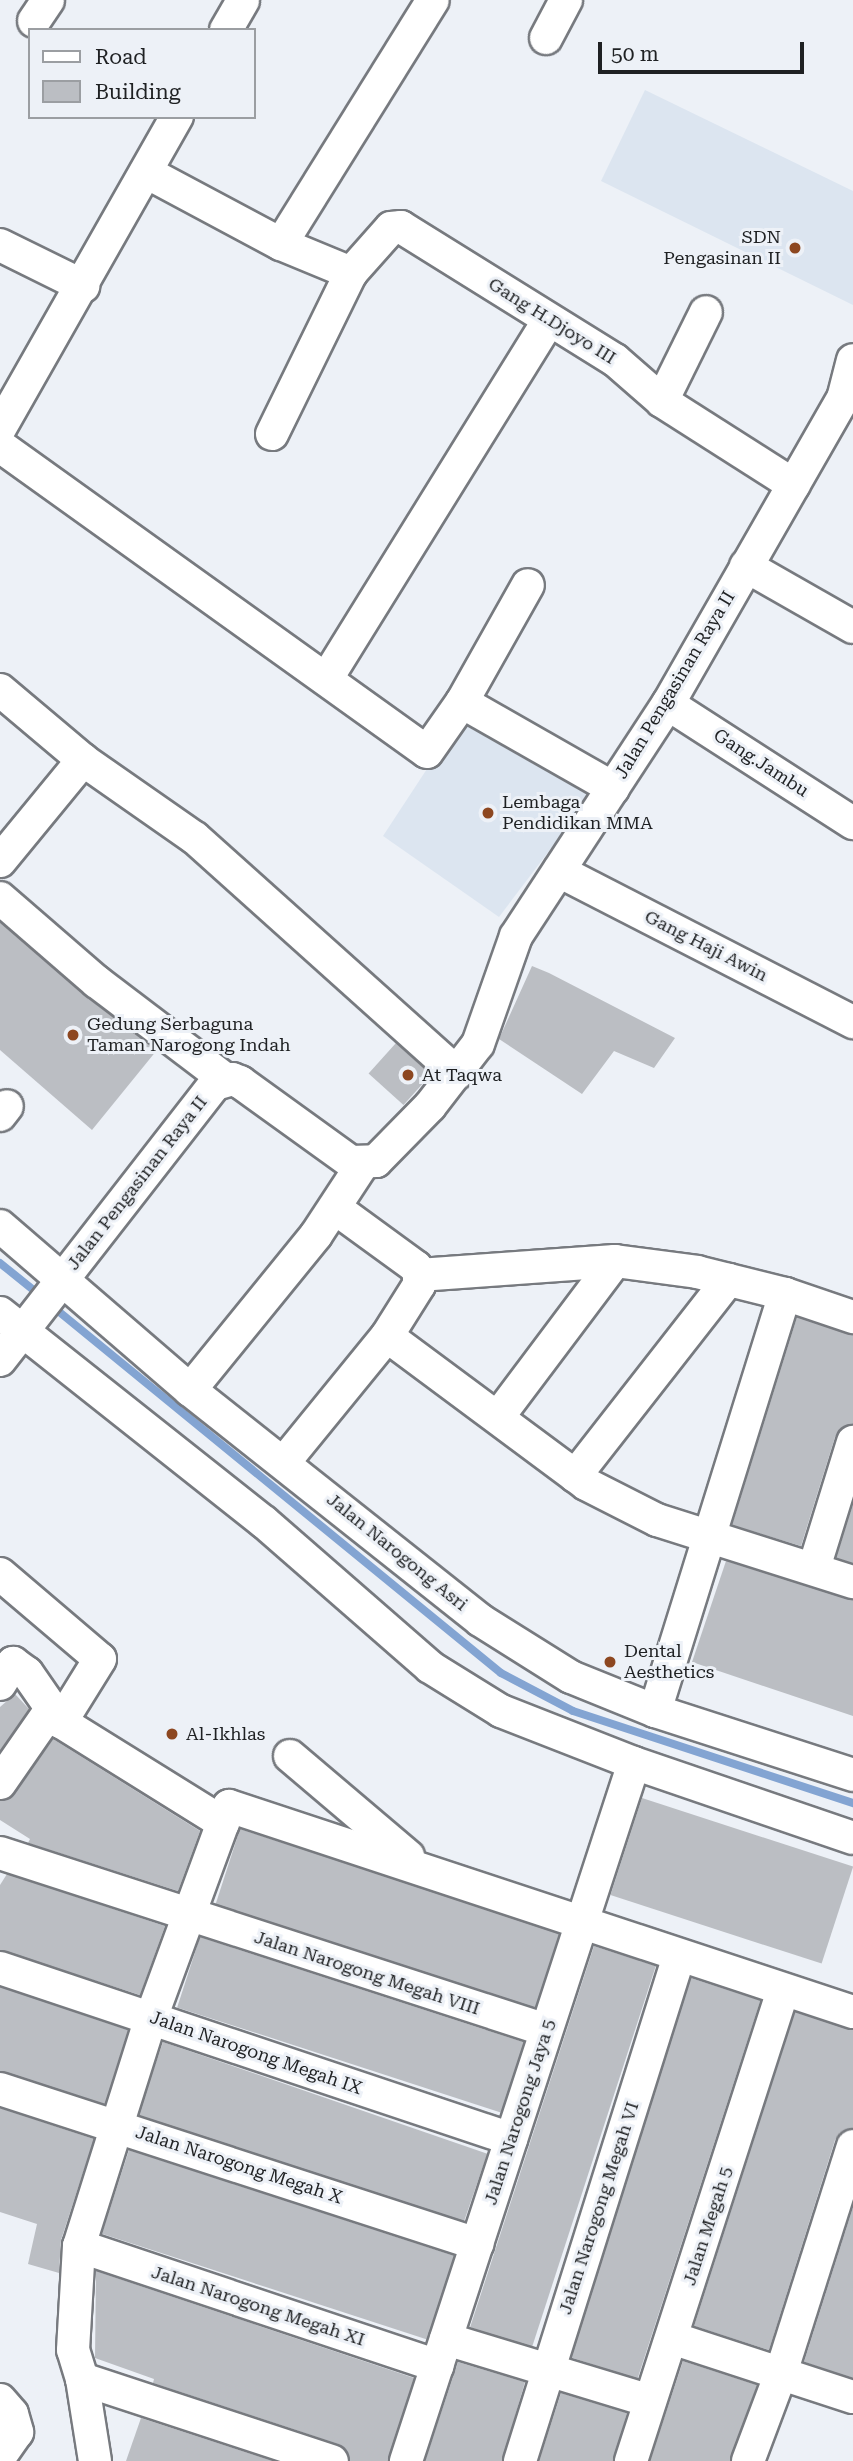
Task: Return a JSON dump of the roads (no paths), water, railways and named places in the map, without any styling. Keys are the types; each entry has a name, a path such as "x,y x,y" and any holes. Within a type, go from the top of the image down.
{"street":[{"path":"227,28 243,0"},
{"path":"281,244 433,0"},
{"path":"546,38 566,0"},
{"path":"4,413 83,286 176,119"},
{"path":"146,172 281,244 351,273 272,434"},
{"name":"Gang H.Djoyo III","path":"351,273 391,228 411,232 615,360 662,401 794,485"},
{"path":"0,244 83,286"},
{"path":"662,401 706,312"},
{"path":"327,678 548,320"},
{"name":"Jalan Pengasinan Raya II","path":"364,1162 376,1161 457,1073 478,1044 516,936 668,704 794,485 848,402 853,359"},
{"path":"0,446 427,752 462,702 528,585"},
{"path":"746,566 853,627"},
{"path":"0,690 83,760 195,838 457,1073"},
{"path":"462,702 613,788"},
{"name":"Gang.Jambu","path":"668,704 853,823"},
{"path":"0,861 83,760"},
{"name":"Gang Haji Awin","path":"559,871 853,1022"},
{"path":"0,898 97,982 225,1080 240,1082 351,1162 364,1162"},
{"name":"Jalan Pengasinan Raya II","path":"0,1360 18,1321 58,1287 203,1096 225,1080"},
{"path":"190,1390 335,1208 364,1162"},
{"path":"285,1461 387,1336 419,1284 416,1267 335,1208"},
{"name":"Jalan Narogong Asri","path":"0,1227 58,1287 285,1461 480,1620 571,1677 655,1711 853,1775"},
{"path":"419,1275 615,1261 728,1280 785,1294 853,1317"},
{"path":"498,1417 615,1261"},
{"path":"575,1476 728,1280"},
{"path":"655,1711 708,1536 777,1332 785,1294"},
{"path":"18,1321 264,1522 430,1667 500,1711 634,1763 853,1838"},
{"path":"387,1336 575,1476 657,1520 853,1582"},
{"path":"814,1568 853,1442"},
{"path":"0,1574 100,1659 0,1783"},
{"path":"0,1684 13,1662 27,1673 55,1716 223,1824"},
{"path":"290,1756 420,1866"},
{"name":"Jalan Narogong Jaya 5","path":"406,2461 634,1763"},
{"path":"95,2461 82,2379 73,2350 79,2246 115,2125 151,2018 229,1806 420,1866 580,1924 853,2012"},
{"name":"Jalan Narogong Megah VIII","path":"0,1853 188,1917 546,2030"},
{"name":"Jalan Narogong Megah VI","path":"520,2461 679,1956"},
{"name":"Jalan Narogong Megah IX","path":"0,1968 512,2139"},
{"name":"Jalan Megah 5","path":"631,2461 783,1990"},
{"name":"Jalan Narogong Megah X","path":"0,2089 477,2244"},
{"path":"748,2461 781,2373 853,2146"},
{"name":"Jalan Narogong Megah XI","path":"79,2246 442,2352 548,2369 650,2402"},
{"path":"672,2338 853,2397"},
{"path":"82,2379 332,2461"},
{"path":"0,2400 12,2414 18,2432 0,2456"}],"waterway":[{"path":"0,1263 42,1297"},
{"path":"52,1306 501,1673 573,1711 853,1803"}],"place":[{"name":"SDN Pengasinan II","path":"795,248"},
{"name":"Lembaga Pendidikan MMA","path":"488,813"},
{"name":"Gedung Serbaguna Taman Narogong Indah","path":"73,1035"},
{"name":"At Taqwa","path":"408,1075"},
{"name":"Dental Aesthetics","path":"610,1662"},
{"name":"Al-Ikhlas","path":"172,1734"}]}
